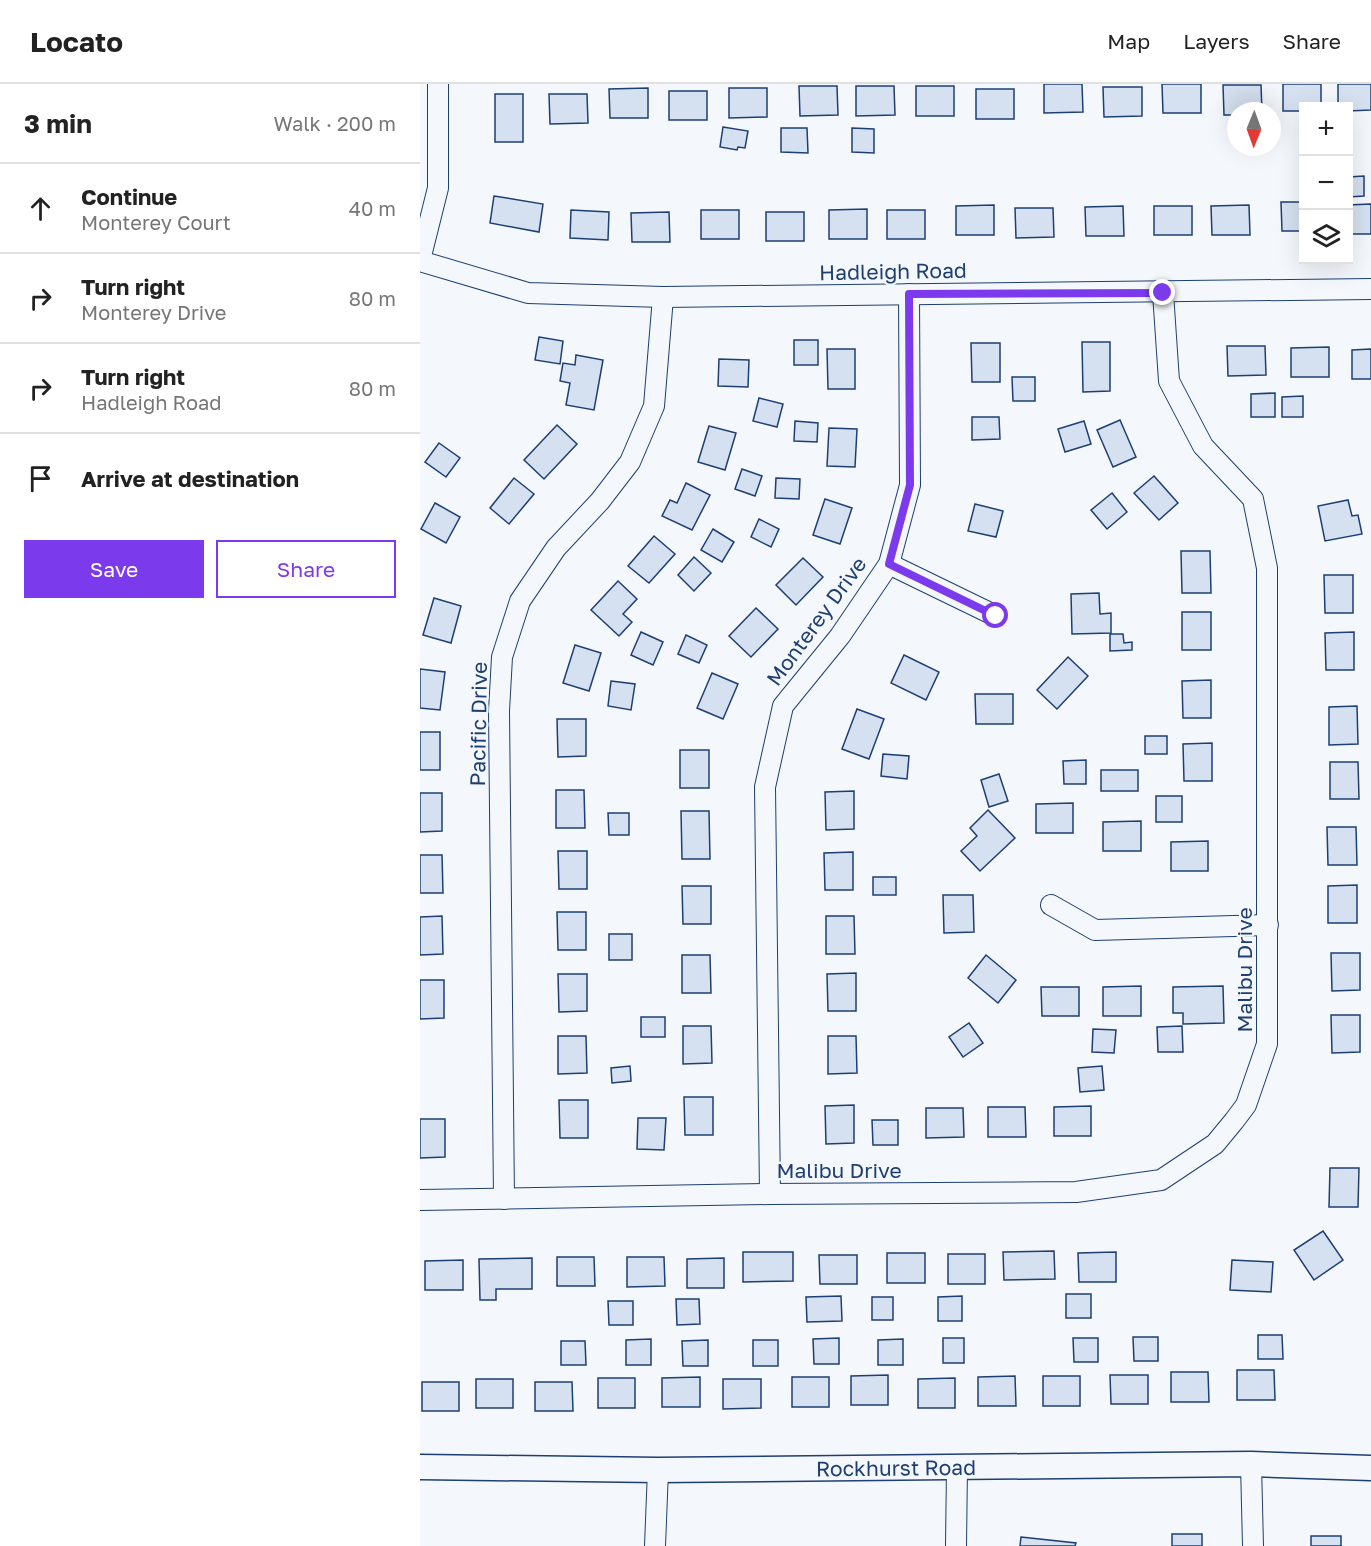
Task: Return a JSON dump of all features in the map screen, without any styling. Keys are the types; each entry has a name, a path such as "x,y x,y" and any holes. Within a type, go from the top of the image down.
{"street":[{"path":"420,260 438,188 438,84"},
{"name":"Hadleigh Road","path":"420,260 528,293 663,297 1371,289"},
{"name":"Malibu Drive","path":"420,1200 1076,1192 1161,1180 1215,1144 1246,1105 1267,1044 1267,568 1252,499 1203,446 1169,381 1163,293"},
{"name":"Monterey Drive","path":"770,1194 765,787 783,706 840,636 889,564 910,485 909,294"},
{"name":"Pacific Drive","path":"504,1199 499,711 502,657 520,601 556,548 600,501 630,462 654,406 663,297"},
{"path":"889,564 996,616"},
{"path":"1051,905 1095,930 1268,926"},
{"path":"1251,1464 1253,1546"},
{"name":"Rockhurst Road","path":"420,1467 658,1470 1251,1464 1371,1468"},
{"path":"956,1546 957,1467"},
{"path":"655,1546 658,1470"}],"building":[{"path":"1044,84 1082,84 1083,112 1044,113"},
{"path":"1162,84 1201,84 1201,113 1163,113"},
{"path":"1283,84 1321,84 1321,102 1299,102 1299,111 1283,111"},
{"path":"1338,84 1371,84 1371,110 1353,111 1353,102 1338,102"},
{"path":"1223,85 1261,85 1262,102 1227,102 1227,115 1224,115"},
{"path":"799,86 837,86 838,115 800,116"},
{"path":"856,86 894,86 895,115 856,116"},
{"path":"916,86 954,86 954,116 916,116"},
{"path":"1103,87 1142,87 1142,116 1104,117"},
{"path":"648,88 648,118 610,118 609,89"},
{"path":"729,88 767,88 767,117 729,118"},
{"path":"976,89 1014,89 1014,119 976,119"},
{"path":"669,91 707,91 707,120 669,120"},
{"path":"495,94 523,94 523,142 495,142"},
{"path":"549,94 587,94 588,123 550,124"},
{"path":"723,127 748,131 745,148 738,147 737,150 720,147"},
{"path":"781,128 807,128 808,153 781,152"},
{"path":"852,128 874,129 874,153 852,152"},
{"path":"1364,176 1364,196 1353,197 1353,177"},
{"path":"494,196 543,204 539,232 490,223"},
{"path":"1281,202 1299,202 1299,231 1282,231"},
{"path":"1371,204 1371,234 1353,234 1353,205"},
{"path":"994,205 994,235 956,235 956,206"},
{"path":"1249,205 1250,235 1212,235 1211,206"},
{"path":"1123,206 1124,236 1086,236 1085,207"},
{"path":"1154,206 1192,206 1192,235 1154,235"},
{"path":"1015,208 1053,208 1054,237 1016,238"},
{"path":"867,209 867,239 829,239 829,210"},
{"path":"571,210 609,212 608,240 570,238"},
{"path":"701,210 739,210 739,239 701,239"},
{"path":"887,210 925,210 925,239 887,239"},
{"path":"669,212 670,242 632,242 631,213"},
{"path":"766,212 804,212 804,241 766,241"},
{"path":"539,337 563,341 560,364 535,360"},
{"path":"794,340 818,340 818,365 794,365"},
{"path":"1082,342 1110,342 1110,391 1083,392"},
{"path":"971,343 1000,343 1000,382 972,382"},
{"path":"1227,346 1265,346 1266,375 1228,376"},
{"path":"1329,347 1329,377 1291,377 1291,348"},
{"path":"827,349 855,349 855,389 828,389"},
{"path":"1371,349 1371,379 1352,379 1352,350"},
{"path":"576,355 603,360 594,410 566,405 570,383 560,381 563,363 575,365"},
{"path":"719,359 749,360 748,387 718,386"},
{"path":"1012,377 1035,377 1035,401 1013,401"},
{"path":"1275,393 1275,417 1251,417 1251,394"},
{"path":"1303,396 1303,417 1282,417 1282,397"},
{"path":"759,398 783,404 777,427 753,421"},
{"path":"972,417 999,417 1000,439 972,440"},
{"path":"1120,420 1136,457 1113,467 1097,430"},
{"path":"795,421 818,423 817,442 794,441"},
{"path":"1084,421 1091,444 1065,452 1058,429"},
{"path":"557,425 577,444 544,479 524,460"},
{"path":"709,426 736,433 725,470 698,462"},
{"path":"829,428 857,429 855,467 827,466"},
{"path":"439,443 460,458 446,477 425,462"},
{"path":"742,469 762,476 755,496 735,489"},
{"path":"1154,476 1178,503 1159,520 1134,493"},
{"path":"514,478 534,494 509,524 490,508"},
{"path":"776,478 800,479 799,499 775,498"},
{"path":"686,483 710,495 692,530 662,516 670,500 677,503"},
{"path":"1112,493 1127,512 1107,529 1091,510"},
{"path":"825,499 852,508 840,544 813,535"},
{"path":"1348,500 1352,516 1358,515 1362,534 1325,541 1318,506"},
{"path":"435,503 460,517 446,543 421,529"},
{"path":"975,504 1003,511 996,537 968,531"},
{"path":"759,519 779,529 771,547 751,537"},
{"path":"713,529 734,542 722,562 701,550"},
{"path":"654,536 675,554 649,583 628,566"},
{"path":"1181,551 1210,551 1211,593 1182,593"},
{"path":"694,557 711,573 694,591 678,575"},
{"path":"803,558 823,577 796,605 776,585"},
{"path":"1324,575 1353,575 1353,613 1325,613"},
{"path":"618,581 637,599 623,614 632,622 619,636 591,610"},
{"path":"1099,593 1100,614 1111,613 1111,633 1072,634 1071,594"},
{"path":"434,598 461,606 451,643 423,635"},
{"path":"756,608 778,629 751,657 729,636"},
{"path":"1182,612 1211,612 1211,650 1182,650"},
{"path":"641,632 663,642 653,665 631,655"},
{"path":"1354,632 1354,670 1326,670 1325,633"},
{"path":"1110,634 1123,634 1124,643 1132,642 1132,650 1110,651"},
{"path":"686,635 707,645 699,663 678,654"},
{"path":"575,645 601,653 589,691 563,683"},
{"path":"904,655 939,672 926,700 891,683"},
{"path":"1068,657 1088,676 1057,709 1037,690"},
{"path":"420,669 445,672 440,710 420,708"},
{"path":"712,673 738,684 723,719 697,708"},
{"path":"1211,680 1211,718 1183,718 1182,681"},
{"path":"611,681 635,684 631,710 608,706"},
{"path":"975,694 1013,694 1013,724 976,724"},
{"path":"1357,706 1358,744 1329,745 1329,707"},
{"path":"857,709 884,719 869,759 842,749"},
{"path":"557,719 586,719 586,756 558,757"},
{"path":"420,732 440,732 440,770 420,770"},
{"path":"1145,736 1167,736 1167,754 1145,754"},
{"path":"1212,743 1212,781 1184,781 1183,744"},
{"path":"680,750 709,750 709,788 680,788"},
{"path":"883,754 909,756 907,779 881,776"},
{"path":"1086,760 1086,784 1064,784 1063,761"},
{"path":"1330,762 1358,762 1359,799 1330,799"},
{"path":"1101,770 1138,770 1138,791 1101,791"},
{"path":"999,774 1008,801 989,807 981,780"},
{"path":"556,790 584,790 585,828 556,828"},
{"path":"854,791 854,829 826,830 825,792"},
{"path":"420,793 442,793 442,831 420,832"},
{"path":"1156,796 1182,796 1182,822 1156,822"},
{"path":"1073,803 1073,833 1036,833 1036,804"},
{"path":"988,810 1015,838 980,871 961,851 977,836 970,828"},
{"path":"681,811 709,811 710,859 682,859"},
{"path":"608,813 629,813 629,835 609,835"},
{"path":"1141,821 1141,851 1103,851 1103,822"},
{"path":"1327,827 1356,827 1357,865 1328,865"},
{"path":"1208,841 1208,871 1171,871 1171,842"},
{"path":"558,851 587,851 587,889 559,889"},
{"path":"853,852 853,890 825,890 824,853"},
{"path":"420,855 442,855 443,893 420,893"},
{"path":"873,877 896,877 896,895 873,895"},
{"path":"1357,885 1357,923 1328,923 1328,886"},
{"path":"682,886 711,886 711,924 683,924"},
{"path":"943,895 973,895 974,932 944,933"},
{"path":"557,912 586,912 586,950 558,950"},
{"path":"442,916 443,954 420,955 420,917"},
{"path":"826,916 854,916 855,954 826,954"},
{"path":"609,934 632,934 632,960 609,960"},
{"path":"1331,953 1360,953 1360,990 1332,991"},
{"path":"682,955 710,955 711,993 682,993"},
{"path":"986,955 1016,980 998,1003 968,978"},
{"path":"856,973 856,1011 828,1011 827,974"},
{"path":"558,974 587,974 587,1011 559,1012"},
{"path":"420,980 444,980 444,1018 420,1019"},
{"path":"1141,986 1141,1016 1103,1016 1103,987"},
{"path":"1223,986 1224,1023 1183,1024 1183,1013 1173,1013 1173,987"},
{"path":"1041,987 1079,987 1079,1016 1042,1016"},
{"path":"1331,1015 1360,1015 1360,1052 1332,1053"},
{"path":"641,1017 665,1017 665,1037 641,1037"},
{"path":"969,1023 983,1043 963,1057 949,1037"},
{"path":"683,1026 711,1026 712,1063 683,1064"},
{"path":"1182,1026 1183,1052 1158,1052 1157,1027"},
{"path":"1093,1029 1116,1030 1114,1053 1092,1052"},
{"path":"558,1036 586,1036 587,1073 558,1074"},
{"path":"828,1036 856,1036 857,1073 828,1074"},
{"path":"630,1066 631,1081 612,1083 611,1068"},
{"path":"1102,1066 1104,1090 1080,1092 1078,1068"},
{"path":"684,1097 713,1097 713,1135 685,1135"},
{"path":"559,1100 588,1100 588,1138 560,1138"},
{"path":"854,1105 854,1143 826,1144 825,1106"},
{"path":"1091,1106 1091,1136 1054,1136 1054,1107"},
{"path":"988,1107 1025,1107 1026,1137 988,1137"},
{"path":"926,1108 963,1108 964,1137 926,1138"},
{"path":"638,1118 666,1118 664,1150 637,1149"},
{"path":"420,1119 445,1119 445,1157 420,1158"},
{"path":"872,1120 898,1120 898,1145 873,1145"},
{"path":"1330,1168 1359,1168 1358,1207 1329,1207"},
{"path":"1323,1231 1343,1260 1314,1280 1294,1250"},
{"path":"1054,1251 1055,1279 1004,1280 1003,1252"},
{"path":"743,1252 793,1252 793,1281 743,1282"},
{"path":"1116,1252 1116,1282 1079,1282 1078,1253"},
{"path":"887,1253 925,1253 925,1283 887,1283"},
{"path":"948,1254 985,1254 985,1284 948,1284"},
{"path":"819,1255 857,1255 857,1284 820,1284"},
{"path":"557,1257 594,1257 595,1286 557,1286"},
{"path":"627,1257 664,1257 665,1286 627,1287"},
{"path":"532,1258 532,1289 496,1289 496,1300 480,1300 479,1259"},
{"path":"724,1258 724,1288 687,1288 687,1259"},
{"path":"463,1260 463,1290 425,1290 425,1261"},
{"path":"1232,1260 1273,1262 1271,1292 1230,1290"},
{"path":"1066,1294 1091,1294 1091,1318 1066,1318"},
{"path":"841,1296 842,1321 807,1322 806,1297"},
{"path":"962,1296 962,1321 938,1321 938,1297"},
{"path":"872,1297 893,1297 893,1320 872,1320"},
{"path":"676,1299 699,1299 700,1324 677,1325"},
{"path":"608,1301 633,1301 633,1325 609,1325"},
{"path":"1258,1335 1282,1335 1283,1359 1258,1359"},
{"path":"1133,1337 1158,1337 1158,1361 1134,1361"},
{"path":"839,1338 839,1364 814,1364 813,1339"},
{"path":"943,1338 964,1338 964,1363 943,1363"},
{"path":"1073,1338 1098,1338 1098,1362 1074,1362"},
{"path":"651,1339 651,1365 626,1365 626,1340"},
{"path":"903,1339 903,1365 878,1365 878,1340"},
{"path":"708,1340 708,1366 683,1366 682,1341"},
{"path":"753,1340 778,1340 778,1366 753,1366"},
{"path":"561,1341 585,1341 586,1365 561,1365"},
{"path":"1237,1370 1274,1370 1275,1400 1237,1400"},
{"path":"1171,1372 1208,1372 1209,1402 1171,1402"},
{"path":"888,1375 888,1405 851,1405 851,1376"},
{"path":"1110,1375 1148,1375 1148,1404 1111,1404"},
{"path":"1015,1376 1016,1406 978,1406 978,1377"},
{"path":"1043,1376 1080,1376 1080,1406 1043,1406"},
{"path":"700,1377 700,1407 662,1407 662,1378"},
{"path":"792,1377 829,1377 829,1407 792,1407"},
{"path":"598,1378 635,1378 635,1408 598,1408"},
{"path":"955,1378 955,1408 918,1408 918,1379"},
{"path":"476,1379 513,1379 513,1408 476,1408"},
{"path":"723,1379 761,1379 761,1408 723,1409"},
{"path":"422,1382 459,1382 459,1411 422,1411"},
{"path":"535,1382 572,1382 573,1411 535,1411"},
{"path":"1172,1534 1202,1534 1202,1546 1172,1546"},
{"path":"1311,1536 1341,1536 1341,1546 1311,1546"},
{"path":"1021,1537 1076,1543 1075,1546 1020,1546"}],"route":[{"path":"996,616 889,564 910,485 909,294 1163,293"}]}
